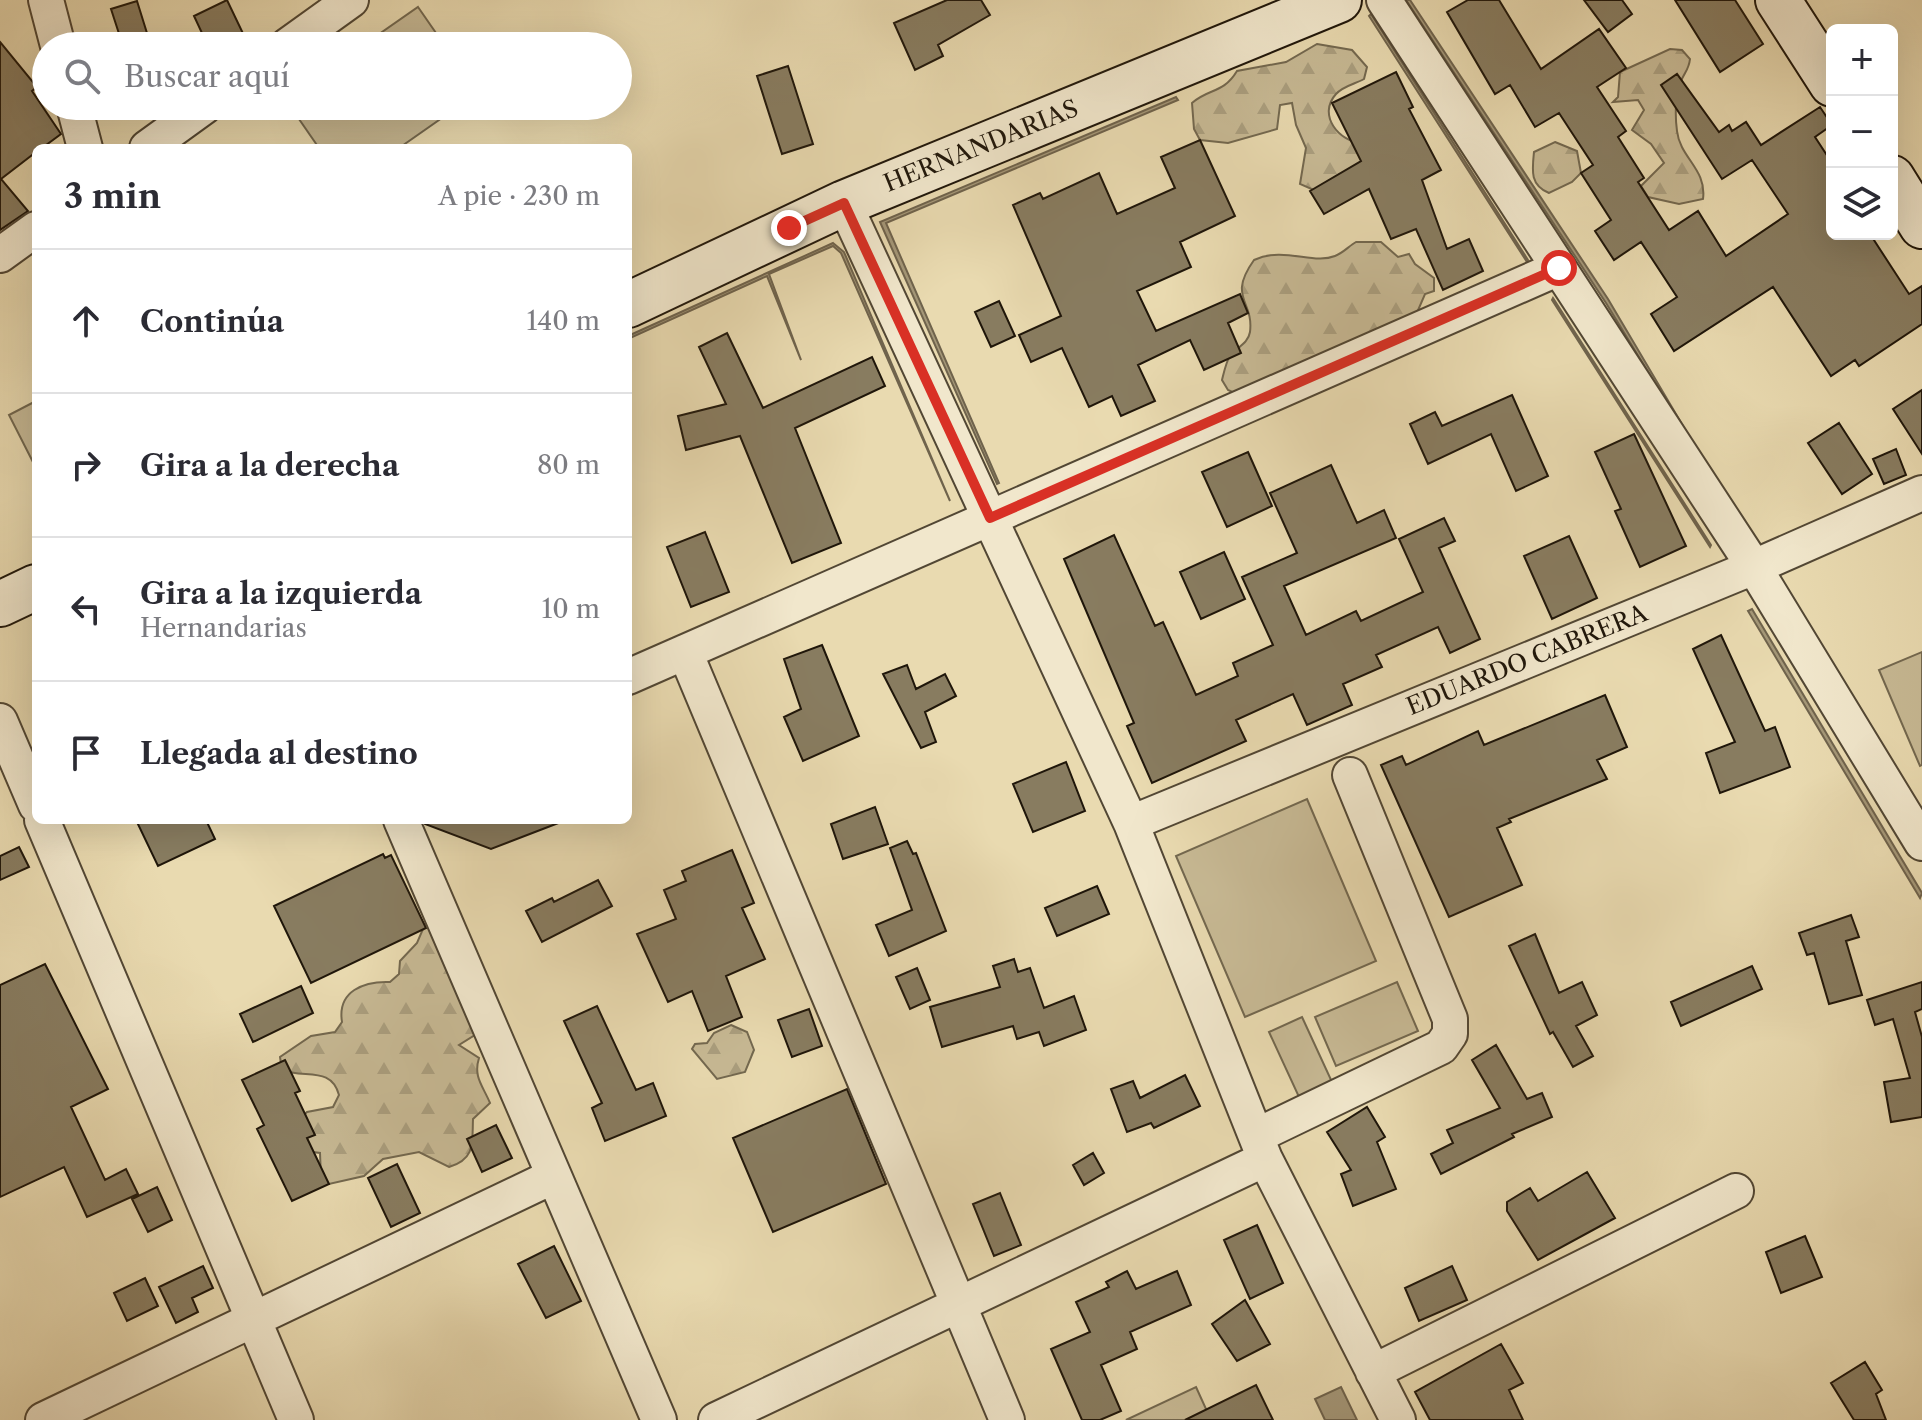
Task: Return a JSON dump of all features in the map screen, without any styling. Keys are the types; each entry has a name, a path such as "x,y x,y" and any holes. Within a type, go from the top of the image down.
{"street":[{"path":"46,0 54,32"},
{"path":"306,32 351,0"},
{"name":"HERNANDARIAS","path":"632,303 844,203 1339,0"},
{"path":"1384,0 1754,567 1922,843"},
{"path":"1778,0 1826,75"},
{"path":"78,120 84,144"},
{"path":"153,144 186,120"},
{"path":"1898,188 1922,226"},
{"path":"844,203 1131,823 1261,1148 1398,1420"},
{"path":"0,255 32,232"},
{"path":"632,675 1559,268"},
{"name":"EDUARDO CABRERA","path":"1131,823 1754,567 1922,493"},
{"path":"0,604 32,589"},
{"path":"685,652 1007,1420"},
{"path":"0,721 32,796"},
{"path":"716,1420 960,1306 1261,1148 1441,1047 1450,1034 1450,1019 1350,775"},
{"path":"44,824 296,1420"},
{"path":"403,824 659,1420"},
{"path":"43,1420 554,1176"},
{"path":"1373,1372 1736,1191"}],"green space":[{"path":"418,7 435,32 382,32"},
{"path":"1317,44 1352,50 1367,67 1364,79 1339,91 1329,110 1333,126 1339,133 1362,143 1375,189 1316,191 1300,184 1306,148 1296,125 1292,103 1280,105 1277,129 1228,143 1200,140 1194,129 1192,103 1226,84 1237,71 1286,62"},
{"path":"1670,49 1682,50 1690,59 1678,93 1676,125 1679,140 1697,171 1703,189 1703,199 1679,204 1648,197 1641,186 1664,163 1651,144 1632,130 1644,110 1638,100 1613,102 1618,97 1620,72"},
{"path":"300,120 439,120 405,144 316,144"},
{"path":"1555,142 1577,151 1581,173 1572,182 1549,193 1535,182 1534,152"},
{"path":"1356,242 1381,242 1398,257 1409,254 1415,264 1434,278 1434,291 1425,294 1416,315 1239,395 1228,390 1222,380 1227,361 1247,340 1250,332 1249,313 1242,291 1246,273 1254,260 1276,255 1326,258 1338,255"},
{"path":"32,403 32,460 9,415"},
{"path":"1922,652 1922,765 1920,766 1879,670"},
{"path":"1307,799 1376,961 1245,1017 1176,856"},
{"path":"426,922 434,922 478,1033 459,1045 479,1058 478,1076 490,1103 473,1119 471,1149 458,1164 449,1167 419,1152 383,1159 364,1176 329,1184 321,1178 320,1153 297,1150 289,1129 307,1112 333,1107 339,1095 330,1080 324,1077 282,1070 280,1057 311,1036 335,1032 342,1022 344,1003 354,990 371,983 390,982 399,974 400,961 417,943"},
{"path":"1397,982 1418,1031 1336,1066 1315,1017"},
{"path":"1302,1017 1332,1082 1299,1097 1269,1032"},
{"path":"731,1025 747,1032 754,1050 745,1072 717,1079 692,1049 695,1044 707,1043 714,1033"},
{"path":"1196,1387 1211,1420 1126,1420"}],"shaded area":[{"path":"1406,0 1410,0 1608,299 1748,536 1606,303"},
{"path":"1371,14 1528,260 1527,262 1369,16"},
{"path":"1176,97 1178,100 886,223 997,484 880,222"},
{"path":"833,243 844,252 950,501 841,253 833,246 769,274 801,360 767,276 632,337 632,334"},
{"path":"1552,300 1711,545 1710,547"},
{"path":"1752,609 1922,893 1920,898 1748,611"},
{"path":"1341,1387 1357,1420 1325,1420 1315,1399"}],"building":[{"path":"227,0 242,32 201,32 194,16"},
{"path":"947,0 981,0 990,15 938,45 943,56 915,70 894,23"},
{"path":"1468,0 1499,0 1541,69 1599,29 1626,68 1597,87 1626,131 1618,137 1644,178 1638,182 1669,230 1698,211 1726,256 1788,214 1752,160 1722,179 1661,85 1677,74 1719,132 1729,125 1732,131 1746,122 1761,145 1820,107 1826,116 1826,129 1815,137 1826,154 1826,240 1874,240 1909,294 1922,286 1922,324 1859,366 1855,360 1831,376 1773,287 1674,351 1651,314 1677,297 1641,242 1614,260 1595,231 1611,220 1581,173 1593,165 1559,113 1535,127 1510,85 1495,94 1447,12"},
{"path":"1584,0 1622,0 1632,14 1608,32"},
{"path":"1675,0 1735,0 1763,44 1720,72"},
{"path":"137,1 147,32 118,32 111,9"},
{"path":"0,42 32,81 32,120 52,120 61,134 47,144 32,144 32,155 1,179 28,211 0,230"},
{"path":"788,66 813,144 782,154 757,76"},
{"path":"1396,72 1413,107 1409,109 1441,170 1422,180 1447,249 1469,239 1483,271 1443,290 1416,229 1391,239 1369,189 1324,214 1310,191 1361,161 1332,103"},
{"path":"1200,140 1235,216 1180,242 1191,267 1137,291 1156,331 1240,294 1248,313 1228,323 1241,353 1204,370 1190,340 1138,365 1155,401 1121,416 1112,396 1089,407 1062,348 1031,362 1019,335 1061,316 1013,205 1040,193 1043,199 1099,173 1117,214 1175,188 1161,157"},
{"path":"999,301 1015,336 991,347 975,312"},
{"path":"727,333 763,408 872,357 885,386 795,428 841,543 792,563 740,436 686,450 678,416 726,404 699,347"},
{"path":"1922,390 1922,454 1893,409"},
{"path":"1512,395 1548,476 1516,491 1491,434 1428,464 1410,424 1435,412 1442,426"},
{"path":"1839,423 1872,474 1842,494 1808,443"},
{"path":"1634,434 1686,546 1640,567 1615,511 1621,509 1595,452"},
{"path":"1896,449 1906,475 1884,484 1873,459"},
{"path":"1248,452 1272,506 1227,527 1202,472"},
{"path":"1331,465 1357,523 1384,510 1396,538 1284,586 1306,635 1356,611 1361,621 1423,592 1399,539 1444,518 1455,541 1439,548 1480,639 1450,653 1438,627 1376,655 1382,667 1343,684 1352,705 1307,725 1293,694 1236,720 1246,741 1152,783 1127,726 1134,723 1064,559 1114,535 1155,626 1163,622 1196,695 1238,676 1233,663 1273,645 1242,577 1297,553 1270,493"},
{"path":"705,532 729,592 691,607 667,547"},
{"path":"1569,536 1597,598 1552,619 1524,556"},
{"path":"1224,552 1245,599 1201,619 1180,572"},
{"path":"1721,635 1765,731 1775,727 1790,767 1720,793 1706,753 1735,742 1693,649"},
{"path":"822,645 859,736 803,761 784,717 801,709 784,659"},
{"path":"907,665 916,689 945,674 956,696 925,712 936,742 921,748 883,674"},
{"path":"1605,695 1627,747 1597,760 1607,779 1509,819 1511,822 1497,828 1522,885 1449,917 1381,765 1402,756 1406,765 1478,731 1484,745"},
{"path":"1066,762 1085,811 1033,832 1013,784"},
{"path":"875,807 888,844 843,859 831,824"},
{"path":"138,824 208,824 215,839 158,866"},
{"path":"425,824 556,824 491,849"},
{"path":"907,841 913,854 916,853 946,931 889,956 876,925 912,910 890,848"},
{"path":"19,847 29,867 0,880 0,856"},
{"path":"732,850 754,903 742,908 765,959 726,976 742,1017 708,1031 692,991 668,1002 637,934 676,919 664,890 686,881 682,871"},
{"path":"383,854 385,858 391,855 426,928 311,983 274,906"},
{"path":"598,880 612,906 542,942 526,911 552,898 554,902"},
{"path":"1097,886 1109,914 1057,936 1045,908"},
{"path":"1851,915 1859,937 1846,941 1862,995 1829,1004 1814,953 1807,955 1799,933"},
{"path":"1535,934 1559,993 1582,982 1597,1015 1576,1026 1593,1056 1573,1067 1553,1032 1550,1034 1509,946"},
{"path":"1014,959 1018,972 1030,968 1044,1008 1074,996 1086,1030 1044,1046 1039,1032 1017,1039 1013,1026 942,1047 930,1007 1000,987 993,966"},
{"path":"45,964 108,1089 71,1107 105,1180 126,1169 138,1194 87,1217 64,1167 0,1197 0,985"},
{"path":"1752,966 1762,989 1681,1026 1671,1002"},
{"path":"917,968 930,1000 910,1009 896,977"},
{"path":"1922,982 1922,1009 1915,1012 1922,1037 1922,1117 1891,1122 1884,1082 1910,1078 1893,1019 1875,1025 1867,1000"},
{"path":"301,986 313,1013 253,1042 240,1014"},
{"path":"597,1006 636,1090 653,1083 666,1116 605,1141 592,1108 602,1103 564,1021"},
{"path":"809,1009 822,1046 792,1057 778,1020"},
{"path":"1496,1045 1527,1099 1542,1093 1552,1117 1512,1134 1514,1137 1441,1174 1431,1154 1453,1143 1447,1130 1500,1108 1472,1060"},
{"path":"285,1060 300,1091 295,1093 315,1135 307,1138 329,1184 292,1201 257,1129 264,1125 242,1080"},
{"path":"1185,1075 1200,1106 1154,1128 1151,1123 1127,1132 1111,1089 1133,1081 1140,1098"},
{"path":"847,1089 886,1184 773,1232 733,1138"},
{"path":"1367,1107 1385,1137 1377,1142 1396,1189 1353,1206 1341,1174 1351,1170 1327,1132"},
{"path":"496,1125 512,1158 482,1172 467,1139"},
{"path":"1093,1153 1104,1173 1084,1185 1073,1165"},
{"path":"397,1164 420,1213 391,1227 368,1178"},
{"path":"1587,1172 1615,1218 1538,1260 1507,1211 1507,1202 1530,1188 1538,1201"},
{"path":"157,1187 172,1220 148,1232 132,1199"},
{"path":"1000,1193 1021,1245 994,1256 973,1204"},
{"path":"1257,1225 1283,1283 1250,1299 1224,1240"},
{"path":"1805,1236 1822,1277 1781,1293 1766,1252"},
{"path":"554,1246 581,1301 546,1318 518,1264"},
{"path":"203,1266 213,1288 192,1298 198,1312 176,1323 159,1287"},
{"path":"1452,1266 1467,1300 1419,1321 1405,1288"},
{"path":"1127,1271 1136,1289 1177,1271 1191,1305 1130,1332 1137,1349 1101,1365 1121,1411 1100,1420 1082,1420 1051,1349 1090,1332 1076,1302 1109,1287 1106,1282"},
{"path":"145,1278 158,1306 127,1321 114,1293"},
{"path":"1245,1300 1270,1344 1237,1361 1212,1324"},
{"path":"1501,1344 1523,1383 1509,1390 1523,1420 1430,1420 1415,1392"},
{"path":"1865,1362 1882,1390 1876,1394 1886,1420 1854,1420 1831,1383"},
{"path":"1256,1385 1273,1420 1185,1420"}],"route":[{"path":"789,228 844,203 990,518 1559,268"}]}
